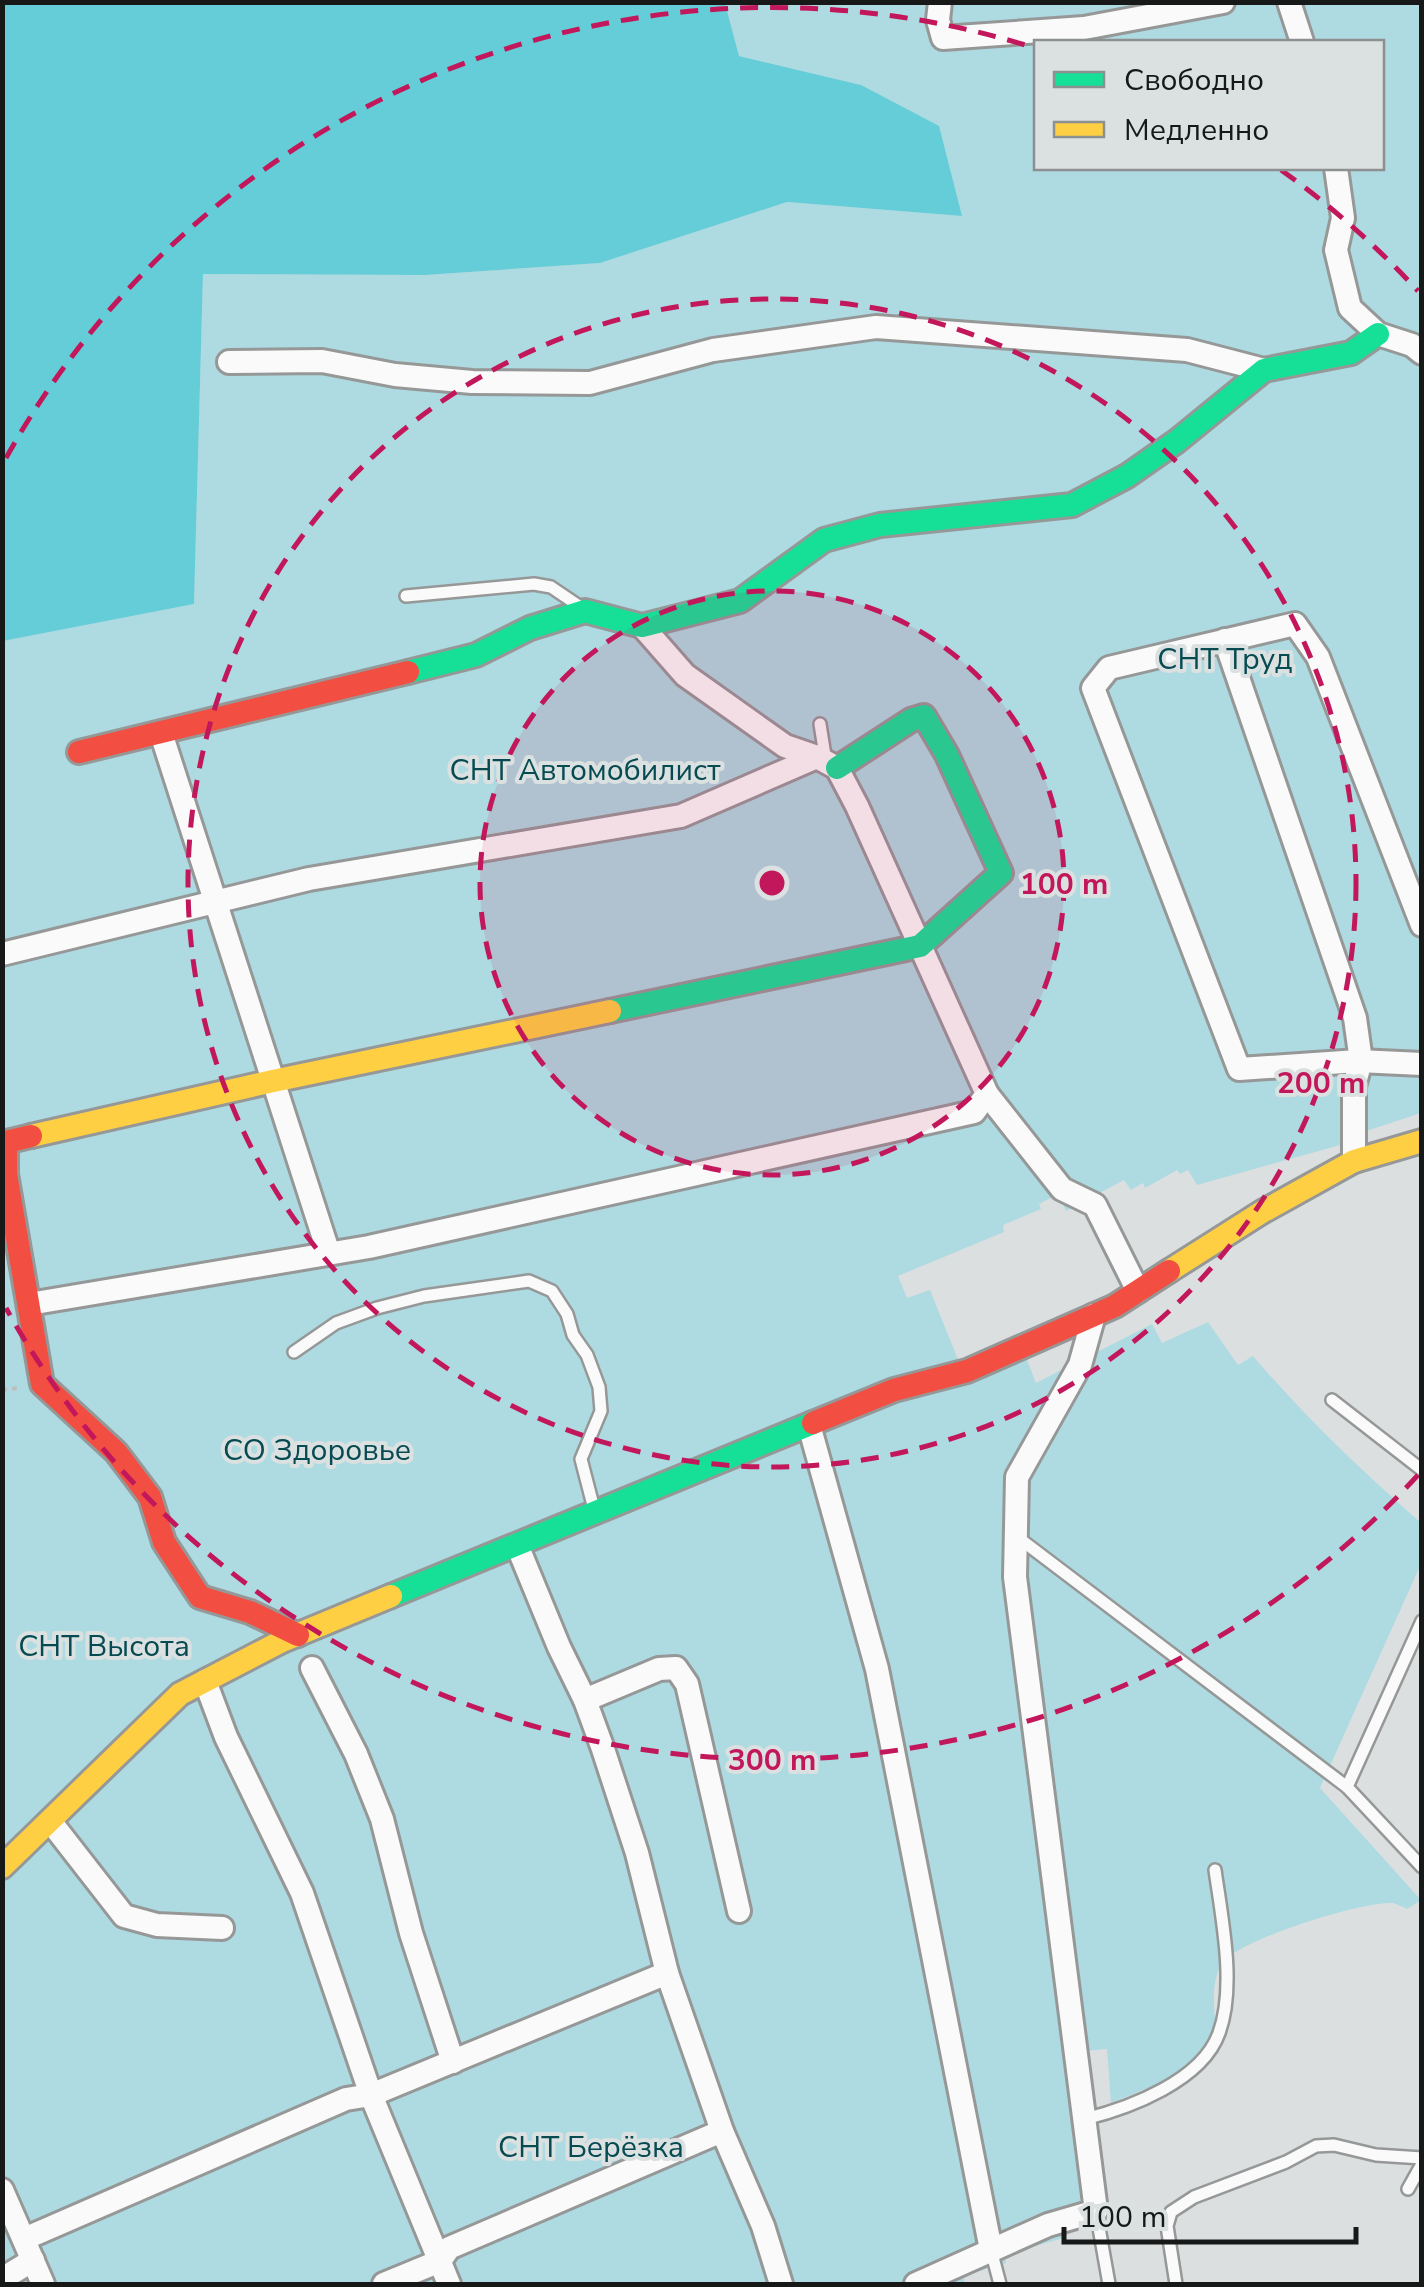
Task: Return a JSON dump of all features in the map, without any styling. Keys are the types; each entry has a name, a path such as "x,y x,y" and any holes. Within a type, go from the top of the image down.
{"street":[{"path":"940,2 938,20 943,38 1084,28 1224,2"},
{"path":"1289,2 1301,40"},
{"path":"1336,170 1343,218 1336,250 1350,308 1378,334 1422,353"},
{"path":"228,362 322,360 394,375 472,382 590,384 713,350 876,327 1187,350 1264,370 1351,353 1378,334"},
{"path":"79,752 476,655 530,628 585,611 642,626 740,600 824,540 880,525 1072,505 1127,476 1177,441 1264,370"},
{"path":"1422,925 1318,657 1294,624 1109,668 1093,688 1239,1069 1361,1060 1422,1064"},
{"path":"642,626 685,675 785,746 827,763 920,946 986,1094 1062,1190 1095,1205 1138,1292"},
{"path":"1226,640 1355,1018 1361,1060 1354,1086 1354,1161"},
{"path":"2,954 309,880 681,816 827,763 924,716 947,755 1002,873 920,946 273,1081 6,1142 6,1174 42,1384 116,1452 150,1497 164,1542 200,1597 250,1612 298,1635"},
{"path":"160,734 329,1254"},
{"path":"29,1304 329,1254 974,1112 986,1094"},
{"path":"2,1867 180,1694 205,1681 298,1635 809,1424 894,1390 967,1371 1094,1315 1138,1292 1262,1212 1354,1161 1422,1140"},
{"path":"920,2284 1048,2225 1096,2211 1016,1577 1017,1478 1080,1365 1094,1315"},
{"path":"809,1424 877,1669 992,2250"},
{"path":"517,1545 585,1700 637,1853 667,1973 722,2131 763,2226 780,2284"},
{"path":"312,1668 356,1754 382,1820 412,1933 454,2062"},
{"path":"585,1700 659,1669 676,1668 687,1684 740,1911"},
{"path":"205,1681 226,1737 302,1893 371,2095 450,2284"},
{"path":"50,1821 124,1916 156,1925 222,1928"},
{"path":"2,2280 28,2249 346,2099 371,2095 667,1973"},
{"path":"384,2284 440,2261 448,2248 722,2131"},
{"path":"2,2190 44,2284"}],"lane":[{"path":"406,596 534,584 551,587 585,611"},
{"path":"820,724 827,763"},
{"path":"294,1352 336,1323 424,1296 528,1281 552,1291 567,1314 573,1335 587,1354 600,1388 601,1412 581,1459 595,1513"},
{"path":"1332,1400 1422,1470"},
{"path":"1016,1536 1347,1787 1422,1866"},
{"path":"1347,1787 1422,1621"},
{"path":"1085,2118 1120,2110 1168,2086 1205,2058 1219,2033 1226,1984 1216,1870"},
{"path":"1176,2284 1167,2226 1171,2212 1194,2197 1286,2162 1316,2146 1422,2161 1408,2189"},
{"path":"1096,2211 1109,2284"},
{"path":"992,2250 1000,2284"}],"green space":[{"path":"725,3 1421,3 1421,1113 1351,1136 1351,1142 1197,1185 1188,1170 1180,1174 1177,1170 1145,1188 1143,1183 1131,1190 1124,1180 1066,1211 1058,1194 1039,1204 1041,1209 1003,1225 1004,1232 898,1276 907,1298 930,1290 961,1367 1020,1342 1036,1383 1152,1324 1162,1343 1208,1322 1238,1365 1253,1356 1334,1442 1421,1523 1421,1564 1320,1788 1421,1900 1407,1909 1393,1903 1378,1904 1332,1914 1237,1951 1225,1960 1216,1978 1217,2043 1175,2077 1111,2103 1107,2049 1086,2051 1107,2220 1062,2231 1063,2238 1005,2255 1006,2263 963,2276 965,2284 3,2284 3,641 194,604 203,274 425,275 600,263 787,202 962,216 861,85 739,56"}],"shaded area":[{"path":"3,2 725,3 739,56 861,85 939,126 962,216 787,202 600,263 425,275 203,274 194,604 3,641"}],"traffic: fast":[{"path":"408,672 476,655 530,628 585,611 642,626 740,601 824,540 880,525 1072,505 1127,476 1177,441 1264,370 1351,353 1378,334"},
{"path":"610,1011 920,946 1001,873 947,755 924,716 911,720 837,768"},
{"path":"391,1596 813,1423"}],"traffic: slow":[{"path":"31,1136 610,1011"},
{"path":"1169,1271 1262,1212 1354,1161 1422,1141"},
{"path":"2,1867 180,1694 282,1641 391,1596"}],"traffic: jam":[{"path":"79,752 408,672"},
{"path":"31,1136 6,1142 6,1174 42,1384 116,1452 150,1497 164,1542 200,1597 250,1612 298,1635"},
{"path":"813,1423 894,1390 967,1371 1115,1306 1169,1271"}],"park label":[{"name":"СНТ Труд","path":"1225,659"},
{"name":"СНТ Автомобилист","path":"585,770"},
{"name":"СО Здоровье","path":"317,1450"},
{"name":"СНТ Высота","path":"104,1646"},
{"name":"СНТ Берёзка","path":"591,2147"}]}
